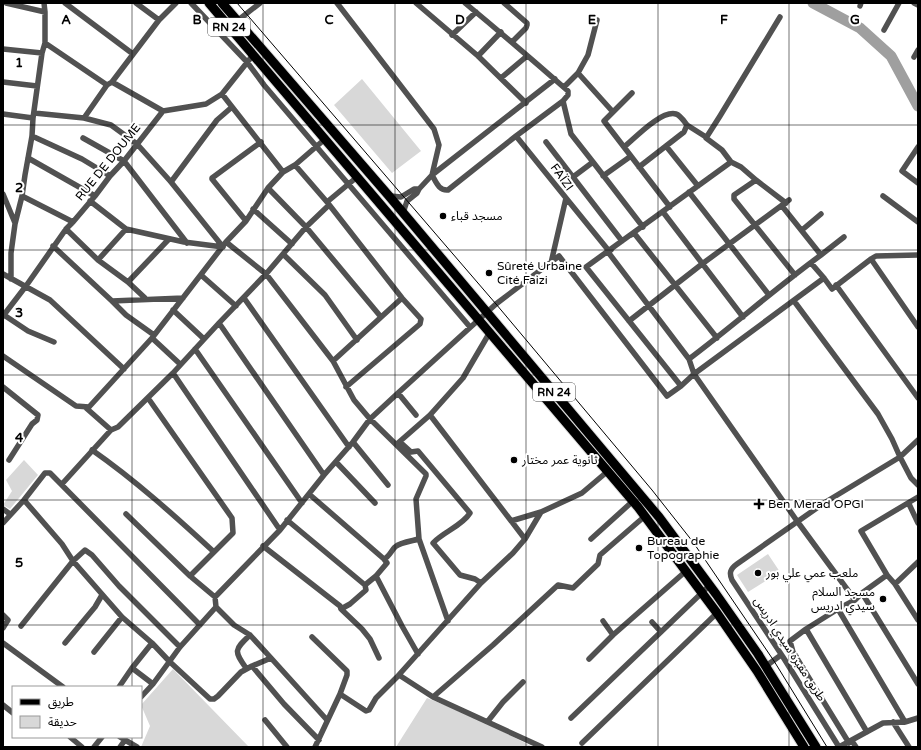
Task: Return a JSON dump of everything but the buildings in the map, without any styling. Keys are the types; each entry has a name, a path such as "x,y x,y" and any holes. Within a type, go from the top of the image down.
{"main road":[{"name":"RN 24","path":"209,3 645,516 702,592 757,671 804,747"},
{"name":"RN 24","path":"222,3 237,21 253,55"},
{"name":"RN 24","path":"253,55 266,56 389,196 659,517 710,585 766,666 816,747"},
{"path":"253,55 266,56"}],"street":[{"path":"6,3 45,12"},
{"path":"11,279 15,224 22,196 32,136 37,86 45,43 44,3"},
{"path":"65,3 133,54"},
{"path":"136,3 158,20"},
{"path":"84,118 158,20 176,3"},
{"path":"191,3 253,55 264,84 348,185 470,327"},
{"path":"237,21 260,3"},
{"path":"337,3 434,129 439,144 432,175 442,190 448,190 563,101 568,95 568,91 564,87 465,3"},
{"path":"417,3 452,35 478,56 526,103"},
{"path":"504,3 527,23 526,28 512,42"},
{"path":"884,30 899,3"},
{"path":"914,3 918,5"},
{"path":"452,35 476,12"},
{"path":"706,136 720,116 780,17"},
{"path":"564,87 578,73 588,55 597,20"},
{"path":"478,56 501,32"},
{"path":"45,43 109,83 163,111 206,104 222,94 253,55"},
{"path":"3,49 42,54"},
{"path":"914,57 918,50"},
{"path":"501,78 527,56"},
{"path":"578,73 613,112"},
{"path":"389,196 406,197 417,193 419,188 438,170 555,80"},
{"path":"3,82 37,86"},
{"path":"632,93 604,121 670,207"},
{"path":"222,94 283,172"},
{"path":"563,101 571,134 642,227"},
{"path":"171,182 217,120 232,107"},
{"name":"RUE DE DOUME","path":"3,315 26,286 66,229 96,196 110,176 124,161 163,111"},
{"path":"624,147 661,116 671,113 678,114 687,125 706,136 706,138 722,150 731,162 786,203 802,230 821,255"},
{"path":"3,114 84,118 111,125 137,144 224,244 266,274 333,361 354,400 370,419 411,452 418,451 470,513 462,522 438,538 433,544 460,576 475,579 481,583"},
{"path":"639,167 684,132 687,125"},
{"path":"32,136 82,159 110,176"},
{"name":"FAÏZI","path":"516,136 566,198 551,263"},
{"path":"83,138 124,161 187,242"},
{"path":"3,356 76,406 89,407 153,336 224,244 246,221 268,188 283,172 295,165 315,146 325,139"},
{"path":"246,221 212,180 212,178 260,142"},
{"path":"546,142 622,241"},
{"path":"666,146 698,186"},
{"path":"918,147 902,171 918,183"},
{"path":"604,176 631,156"},
{"path":"28,158 96,196"},
{"path":"572,177 593,162"},
{"path":"681,386 586,267 731,162"},
{"path":"434,163 438,170"},
{"path":"295,165 328,204 402,298 421,319 420,324 346,387"},
{"path":"62,484 111,430 118,427 173,373 266,274 306,227 357,177"},
{"path":"756,180 734,195 736,201 795,275"},
{"path":"268,188 306,227 381,317"},
{"path":"689,192 769,296"},
{"path":"3,194 15,224"},
{"path":"22,196 73,222"},
{"path":"883,196 918,222"},
{"path":"403,213 406,197"},
{"path":"566,198 609,251 608,252 689,359 694,374 797,521 855,600"},
{"path":"90,201 126,229 187,242 224,244"},
{"path":"629,321 728,244 786,203"},
{"path":"253,209 292,244"},
{"path":"663,212 743,317"},
{"path":"802,230 821,214"},
{"path":"66,229 98,260 128,282 145,298"},
{"path":"98,260 126,229"},
{"path":"609,251 634,233"},
{"path":"634,233 717,338"},
{"path":"689,359 844,237"},
{"path":"128,282 169,239"},
{"path":"53,246 112,300 126,315 153,336 180,364"},
{"path":"283,254 325,294 357,340"},
{"path":"811,263 832,289 876,256 918,255"},
{"path":"215,597 280,530 324,475 351,445 370,419 496,304 559,256 667,396 694,374 824,278"},
{"path":"871,259 918,327"},
{"path":"3,274 50,300 124,369"},
{"path":"201,275 236,306"},
{"path":"836,285 918,398"},
{"path":"112,300 183,298"},
{"path":"244,298 351,445 388,485"},
{"path":"333,361 402,298"},
{"path":"794,301 878,414 911,478 918,485"},
{"path":"173,310 204,339"},
{"path":"3,315 28,331 54,342"},
{"path":"219,323 324,475"},
{"path":"399,443 430,415 463,378 490,332"},
{"path":"195,349 302,503"},
{"path":"173,373 280,530"},
{"path":"3,387 38,415 9,460"},
{"path":"398,393 416,415"},
{"path":"148,398 232,518 233,533 190,576"},
{"path":"85,407 111,430"},
{"path":"430,415 525,538"},
{"path":"797,521 824,503 900,458 918,440"},
{"path":"399,443 426,474 416,499 420,539 448,621"},
{"path":"92,450 108,461 182,522 214,552"},
{"path":"336,462 375,503"},
{"path":"511,521 541,512 582,493 608,471"},
{"path":"3,523 47,472 50,473 200,625"},
{"path":"309,494 387,563 376,576 365,585"},
{"path":"918,497 909,504 861,531 887,575 918,620"},
{"path":"24,500 62,544 73,561 122,617 152,643 210,699 213,700 218,696 241,672 270,658"},
{"path":"591,539 633,501"},
{"path":"909,504 918,523"},
{"path":"3,509 10,514"},
{"path":"340,694 366,711 369,710 376,698 399,675 481,583 513,552 525,538 541,512"},
{"path":"126,514 190,576 215,597 216,607 234,625 250,635 327,720"},
{"path":"433,697 493,645 558,585 572,588 598,564 600,555 645,516"},
{"path":"287,520 365,585 366,590 350,604 341,609"},
{"name":"طريق مقبرة سيدي ادريس","path":"797,521 737,564 731,570 730,575 839,747"},
{"path":"384,559 387,559 395,547 420,539"},
{"path":"263,546 340,606 341,609 370,638 379,658"},
{"path":"21,626 73,561 85,550 92,555 119,586 180,647"},
{"path":"894,584 918,562"},
{"path":"589,659 613,635 686,571"},
{"path":"856,747 850,742 793,652 790,641 806,629 855,600 862,593 887,575"},
{"path":"376,576 418,654"},
{"path":"571,718 710,585"},
{"path":"862,593 918,684"},
{"path":"65,643 95,607 102,595"},
{"path":"142,696 153,684 180,647 216,607"},
{"path":"838,610 905,722"},
{"path":"582,742 717,613"},
{"path":"3,615 8,620 3,628"},
{"path":"94,652 122,617"},
{"path":"603,621 613,635"},
{"path":"652,622 661,632"},
{"path":"806,629 867,732"},
{"path":"250,635 237,649 237,655 319,740"},
{"path":"312,637 347,671 340,694 315,747"},
{"path":"3,643 62,686"},
{"path":"120,686 152,643"},
{"path":"766,666 782,656 793,652"},
{"path":"132,668 153,684"},
{"path":"399,675 433,697 542,747"},
{"path":"488,721 503,702 523,682"},
{"path":"3,706 12,712"},
{"path":"839,747 883,723 905,722 918,718"},
{"path":"265,720 287,747"},
{"path":"893,722 909,747"},
{"path":"71,738 82,747"},
{"path":"94,747 101,738"},
{"path":"120,747 123,739 137,747"}],"green space":[{"path":"362,79 421,151 392,173 334,105"},
{"path":"24,460 38,475 10,509 3,505 12,491 6,480"},
{"name":"ملعب عمي علي بور","path":"768,554 780,572 748,592 737,575"},
{"path":"173,669 249,747 141,747 150,726 142,704"},
{"path":"427,698 472,716 533,747 396,747"}],"waterway":[{"path":"813,3 860,28 891,56 918,106"}],"tram line":[{"path":"237,3 496,304 652,490 693,542 774,661 827,747"}],"place":[{"name":"مسجد قباء","path":"443,216"},
{"name":"Sûreté Urbaine Cité Faizi","path":"489,273"},
{"name":"ثانوية عمر مختار","path":"514,460"},
{"name":"Ben Merad OPGI","path":"759,504"},
{"name":"Bureau de Topographie","path":"639,548"},
{"name":"ملعب عمي علي بور","path":"758,573"},
{"name":"مسجد السلام سيدي ادريس","path":"883,599"}]}
